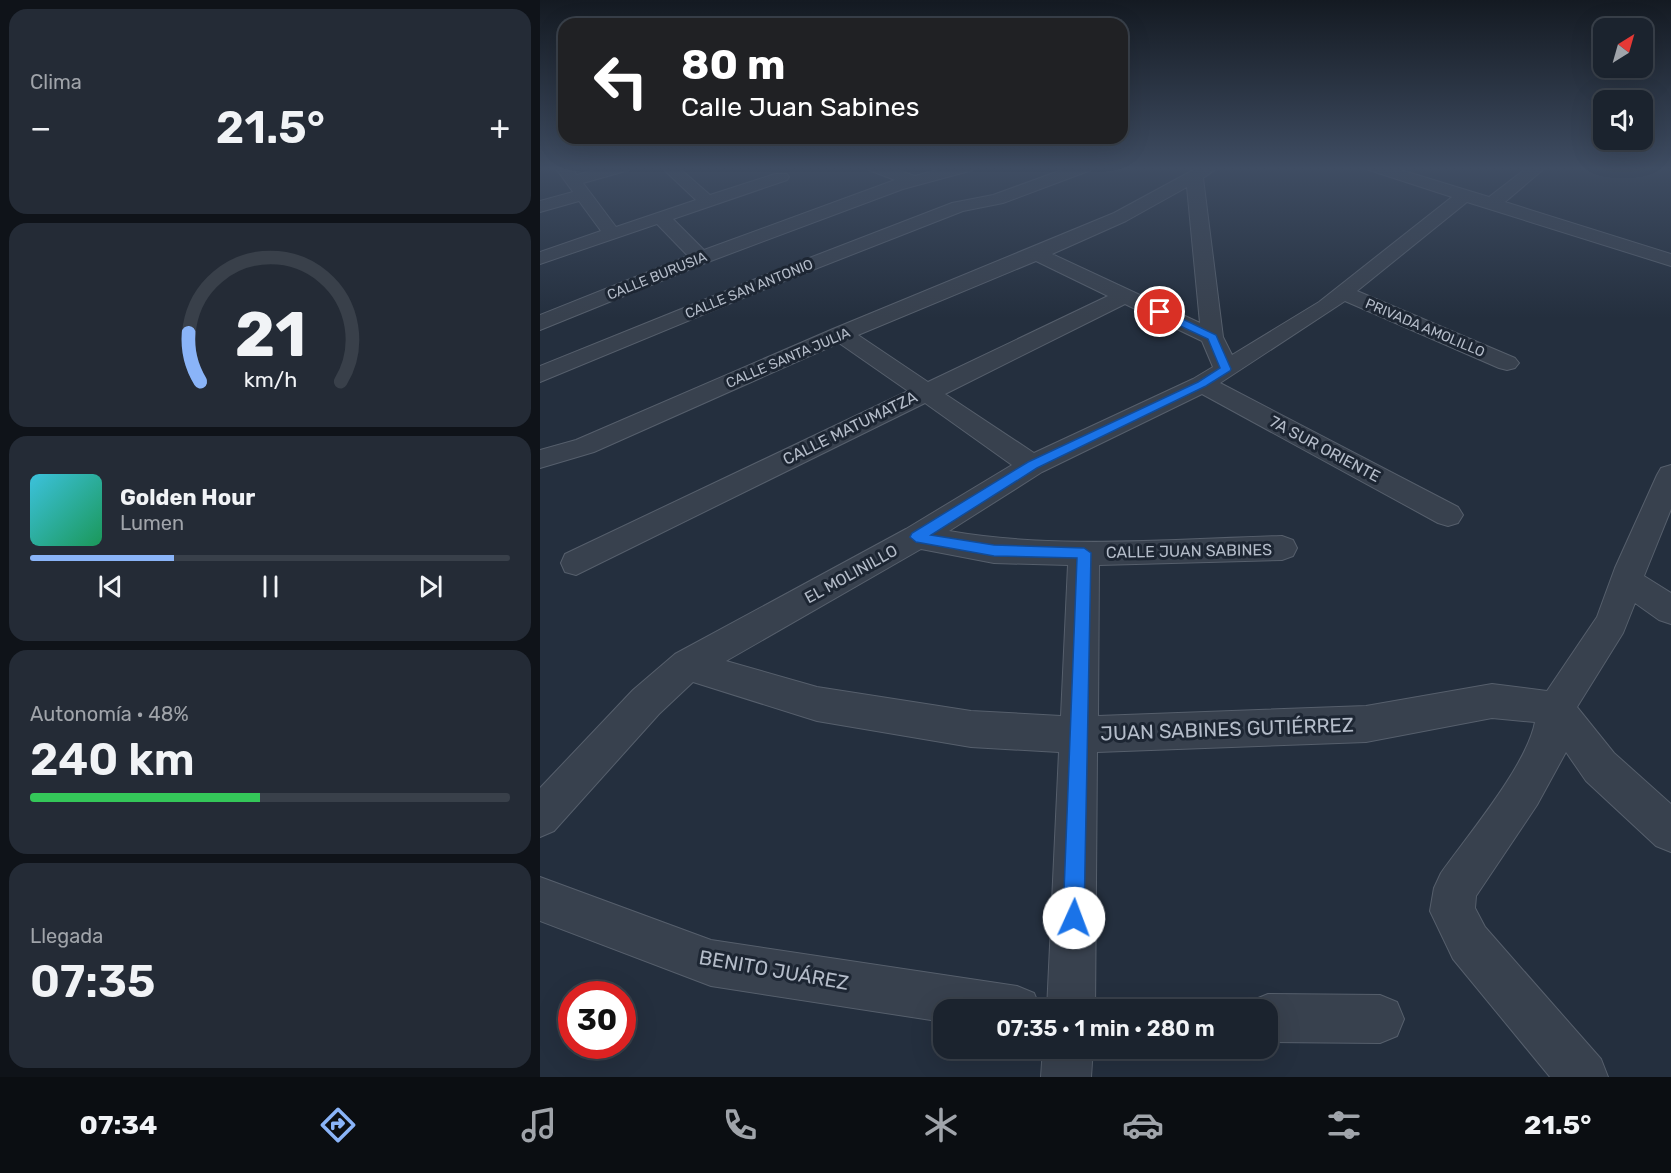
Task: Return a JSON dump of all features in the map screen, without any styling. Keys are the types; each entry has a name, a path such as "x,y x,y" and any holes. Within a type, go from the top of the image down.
{"street":[{"path":"600,217 611,233"},
{"path":"540,258 659,217"},
{"path":"660,217 701,258"},
{"name":"CALLE BURUSIA","path":"540,323 701,258 813,217"},
{"name":"CALLE SAN ANTONIO","path":"540,375 780,276 904,217"},
{"name":"CALLE SANTA JULIA","path":"540,459 585,446 841,334 1119,217"},
{"path":"1206,217 1214,376"},
{"name":"EL MOLINILLO","path":"540,817 646,702 687,665 916,537 1032,465 1214,376 1326,306 1437,217"},
{"path":"1535,217 1671,260"},
{"path":"1036,254 1212,337"},
{"name":"PRIVADA AMOLILLO","path":"1343,293 1507,363"},
{"name":"CALLE MATUMATZA","path":"576,563 925,391 1125,296"},
{"path":"841,334 1032,465"},
{"name":"7A SUR ORIENTE","path":"1214,376 1448,515"},
{"path":"1583,1077 1469,943 1452,911 1456,888 1523,791 1550,745 1556,709 1611,623 1671,475"},
{"name":"CALLE JUAN SABINES","path":"916,537 994,551 1084,553 1282,548"},
{"path":"1071,999 1084,553"},
{"path":"1627,581 1671,610"},
{"name":"JUAN SABINES GUTIÉRREZ","path":"687,665 817,704 971,729 1079,735 1366,724 1491,701 1516,702 1556,709"},
{"path":"1556,709 1600,767 1671,831"},
{"name":"BENITO JUÁREZ","path":"540,899 711,963 945,999"},
{"path":"1278,1018 1380,1019"},
{"path":"1066,1077 1067,1059"}],"route":[{"path":"1074,918 1084,553 994,551 916,537 1032,465 1202,384 1226,369 1212,337 1160,312"}]}
